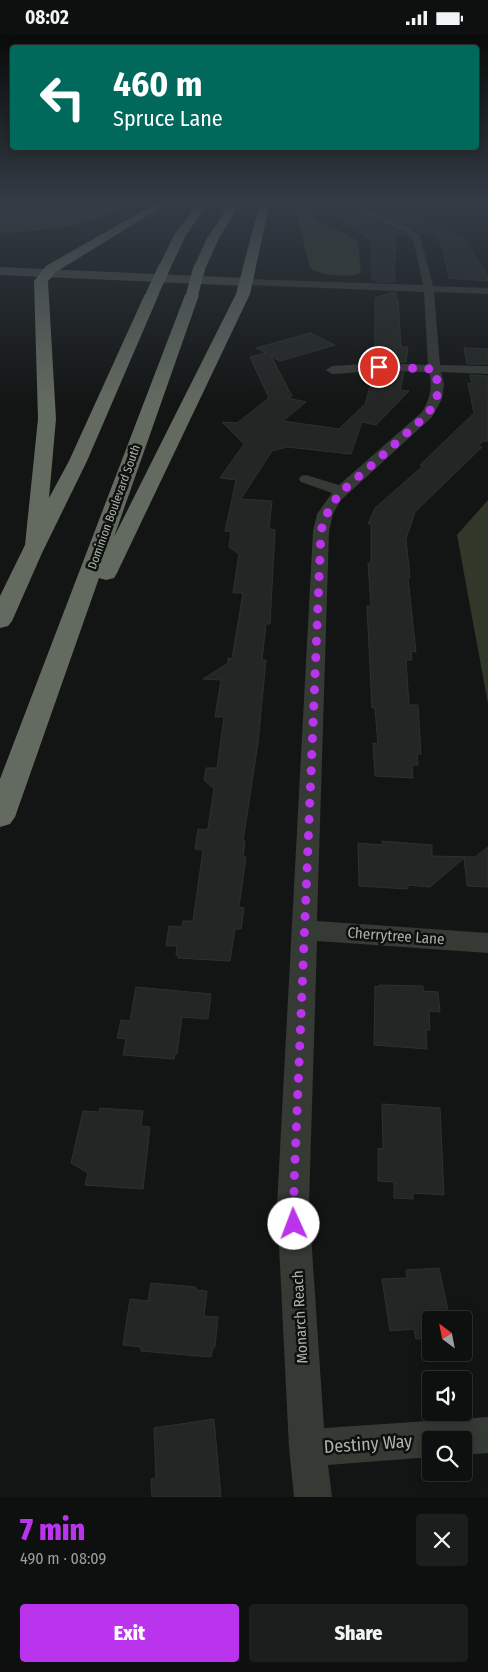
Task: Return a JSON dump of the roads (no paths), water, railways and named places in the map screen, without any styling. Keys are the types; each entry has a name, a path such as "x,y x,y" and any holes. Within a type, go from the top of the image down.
{"highway":[{"path":"33,549 47,419 44,277 55,270"},
{"path":"0,621 33,549 78,461 163,270"},
{"name":"Dominion Boulevard South","path":"0,817 200,270"},
{"path":"42,702 211,356 232,319 246,285 249,270"}],"main road":[{"path":"0,271 44,277"},
{"path":"0,278 44,277 246,285"}],"street":[{"name":"Monarch Reach","path":"314,1497 307,1448 293,1205 321,531 325,514 334,499 428,414 436,399 438,384 434,369 429,290 424,270"},
{"path":"246,285 488,291"},
{"path":"332,370 379,367 488,370"},
{"path":"306,479 342,491"},
{"name":"Cherrytree Lane","path":"305,929 488,943"},
{"name":"Destiny Way","path":"307,1448 488,1435"}]}
